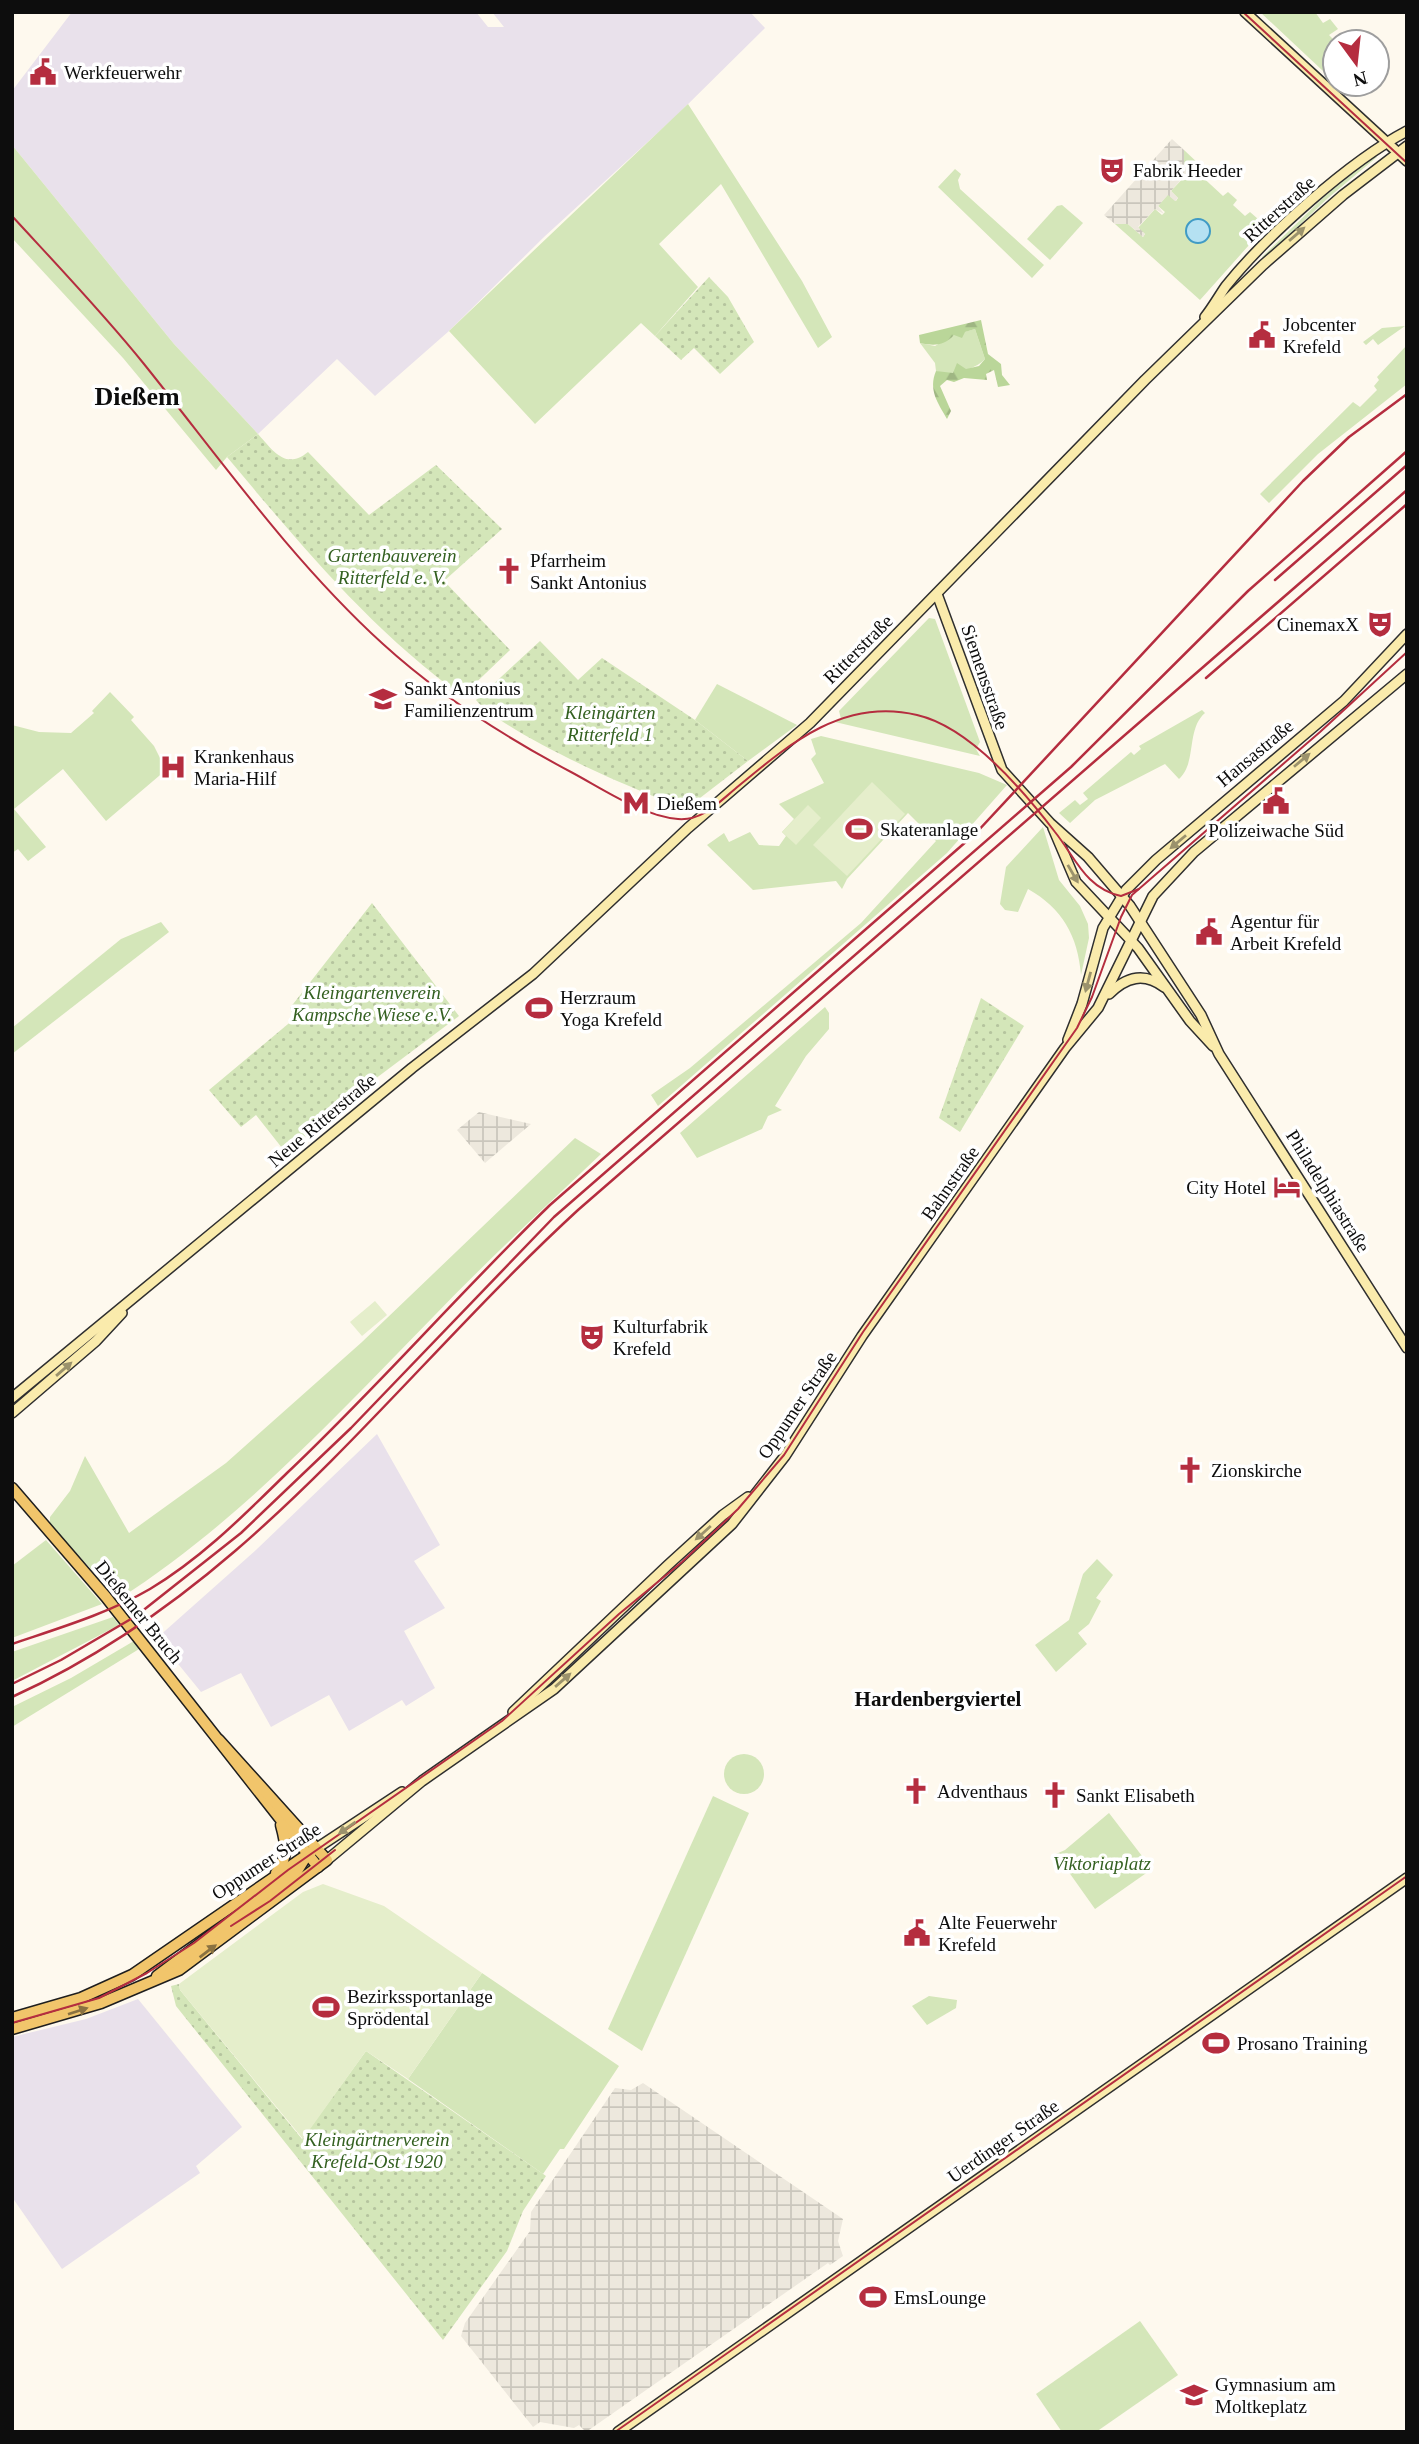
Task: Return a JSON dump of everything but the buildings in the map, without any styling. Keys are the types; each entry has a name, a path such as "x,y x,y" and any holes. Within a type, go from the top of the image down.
{"main road":[{"path":"1245,12 1407,161"},
{"name":"Ritterstraße","path":"1193,332 1227,284 1254,256 1324,192 1386,142 1407,131"},
{"name":"Ritterstraße","path":"533,974 688,828 810,723 1193,332 1287,242 1407,146"},
{"name":"Siemensstraße","path":"937,594 1002,770"},
{"name":"Hansastraße","path":"1121,896 1156,860 1357,688 1407,634"},
{"name":"Hansastraße","path":"1139,919 1169,876 1194,852 1407,674"},
{"name":"Philadelphiastraße","path":"1002,770 1051,823 1088,857 1139,919 1200,1015 1219,1054 1407,1348"},
{"name":"Philadelphiastraße","path":"1051,823 1073,877 1130,939 1170,990 1190,1021 1219,1054"},
{"name":"Bahnstraße","path":"1065,1048 1082,1004 1108,916 1121,896"},
{"name":"Bahnstraße","path":"862,1336 1065,1048 1103,1000 1139,919"},
{"name":"Neue Ritterstraße","path":"12,1398 412,1068 533,974"},
{"path":"1103,1000 1122,982 1133,978 1156,981 1170,990"},
{"name":"Neue Ritterstraße","path":"12,1413 96,1341 137,1297"},
{"name":"Oppumer Straße","path":"148,1983 196,1960 323,1864 422,1782 507,1719 714,1523 757,1491 785,1456 862,1336"},
{"name":"Dießemer Bruch","path":"12,1488 106,1597 280,1821 323,1864"},
{"name":"Dießemer Bruch","path":"12,1495 29,1510"},
{"name":"Dießemer Bruch","path":"219,1740 236,1756 305,1839 311,1852"},
{"name":"Oppumer Straße","path":"12,2018 81,1998 132,1975 393,1796 422,1782"},
{"path":"273,1877 285,1859 287,1846 280,1821"},
{"path":"12,2029 87,2008 148,1983 297,1871 311,1852"},
{"name":"Uerdinger Straße","path":"618,2432 1407,1878"}],"shaded area":[{"path":"72,12 476,12 488,27 504,27 492,12 750,12 765,28 449,331 375,396 337,359 258,434 174,344 12,145 12,91"},
{"path":"1172,139 1184,150 1184,164 1197,177 1195,179 1187,173 1171,191 1178,198 1175,201 1168,195 1158,206 1164,214 1155,209 1138,227 1145,234 1143,237 1128,224 1115,224 1104,215"},
{"path":"479,1112 531,1124 485,1163 457,1130"},
{"path":"377,1434 440,1545 414,1561 445,1608 404,1631 435,1688 406,1706 402,1700 349,1731 329,1695 271,1727 241,1673 201,1692 157,1638 257,1549"},
{"path":"138,1999 242,2127 196,2166 200,2173 62,2269 12,2197 12,2037 86,2019"},
{"path":"643,2083 843,2219 838,2241 843,2256 830,2265 828,2263 586,2432 579,2425 574,2428 540,2422 533,2427 461,2336 465,2323 530,2231 531,2212 615,2088 631,2090"}],"green space":[{"path":"1260,12 1315,12 1323,23 1330,19 1337,28 1321,28 1321,69"},
{"path":"688,104 802,281 832,337 818,348 721,184 659,244 698,287 655,336 641,323 535,424 449,331"},
{"path":"12,145 174,344 258,434 227,457 216,470 123,358 12,238"},
{"path":"1184,150 1201,166 1197,172 1223,196 1228,192 1237,200 1233,205 1245,216 1250,212 1266,226 1200,300 1115,224 1128,224 1143,237 1145,234 1138,228 1155,209 1162,215 1165,212 1158,206 1168,194 1176,201 1178,198 1171,191 1188,173 1197,177 1184,164"},
{"path":"1374,155 1377,157 1328,198 1264,259 1262,257 1326,195"},
{"path":"955,169 961,174 958,180 960,189 1044,265 1032,278 938,187"},
{"path":"1062,205 1083,223 1050,260 1027,239 1057,206"},
{"path":"709,277 728,297 754,342 720,374 694,348 681,360 655,336"},
{"path":"981,320 988,354 1001,364 1002,375 1010,385 998,387 994,370 986,374 987,380 947,380 940,386 951,411 947,419 937,402 934,390 936,371 953,373 957,363 966,369 979,366 985,359 975,329 965,332 962,338 954,335 946,341 930,345 920,343 919,335"},
{"path":"1405,326 1378,345 1373,339 1366,345 1363,342 1382,328"},
{"path":"975,329 985,359 962,371 936,371 935,363 920,343 935,346 954,335"},
{"path":"1407,345 1407,384 1318,454 1269,503 1260,494 1353,402 1360,407 1377,390 1374,386 1379,380 1377,377"},
{"name":"Gartenbauverein Ritterfeld e. V.","path":"258,434 275,452 287,459 300,457 308,452 369,515 436,465 502,529 444,581 510,650 462,696 428,670 366,614 309,553 227,457"},
{"path":"929,618 935,619 980,742 976,749 980,756 835,722 841,719 839,711"},
{"name":"Kleingärten Ritterfeld 1","path":"540,641 578,680 602,658 695,720 748,761 687,808 575,762 514,729 476,700"},
{"path":"717,684 797,725 748,761 695,720"},
{"path":"110,692 134,717 131,720 154,746 166,770 106,821 63,769 14,809 46,847 28,861 18,849 12,853 12,725 39,732 71,733 94,713 92,711"},
{"path":"1202,710 1205,713 1195,728 1188,764 1179,779 1165,764 1095,800 1070,823 1059,813 1075,800 1080,805 1088,799 1083,793 1131,752 1134,755 1141,749 1139,746"},
{"path":"821,736 979,773 1007,785 947,853 658,1106 651,1095 690,1068 861,923 936,841 908,813 847,879 842,889 836,881 753,890 707,845 724,833 729,842 750,832 759,845 779,846 786,836 782,832 794,819 779,804 824,783 811,759 816,754 811,739"},
{"name":"Skateranlage","path":"872,782 905,814 847,876 813,845"},
{"path":"808,805 821,818 796,845 782,832"},
{"path":"1043,827 1059,880 1080,906 1088,924 1089,938 1081,975 1072,936 1059,914 1050,905 1028,889 1018,912 1005,910 1000,904 1006,867"},
{"name":"Kleingartenverein Kampsche Wiese e.V.","path":"372,903 459,1016 355,1094 286,1153 256,1115 241,1127 209,1090 294,1019 290,1008"},
{"path":"161,922 169,932 12,1054 12,1028 121,939"},
{"path":"981,998 1024,1026 960,1132 939,1118"},
{"path":"825,1007 829,1013 829,1029 806,1056 775,1106 782,1110 768,1116 762,1129 697,1158 680,1133"},
{"path":"575,1138 601,1154 475,1275 284,1466 245,1502 163,1569 119,1599 50,1525 50,1517 70,1491 85,1456 129,1533 226,1463 362,1342"},
{"path":"375,1301 387,1315 362,1336 350,1322"},
{"path":"46,1540 102,1604 12,1638 12,1566"},
{"path":"1097,1559 1113,1575 1096,1598 1101,1601 1089,1624 1078,1633 1087,1644 1056,1672 1035,1645 1069,1620 1083,1574"},
{"path":"113,1617 119,1625 12,1681 12,1652"},
{"path":"139,1638 144,1646 12,1727 12,1707 71,1678"},
{"path":"744,1754 758,1760 764,1774 758,1788 744,1794 730,1788 724,1774 730,1760"},
{"path":"713,1796 749,1813 642,2051 608,2029"},
{"name":"Viktoriaplatz","path":"1109,1813 1152,1869 1095,1909 1056,1854 1065,1850"},
{"name":"Bezirkssportanlage Sprödental","path":"323,1884 384,1906 482,1973 408,2079 366,2051 303,2139 180,1990 179,1984 303,1892"},
{"path":"482,1973 619,2066 564,2149 560,2149 543,2174 408,2079"},
{"name":"Kleingärtnerverein Krefeld-Ost 1920","path":"179,1984 180,1990 302,2139 366,2051 546,2176 523,2211 507,2251 443,2340 176,2006 171,1986"},
{"path":"929,1996 957,2000 956,2008 927,2025 912,2006"},
{"path":"1140,2321 1178,2375 1096,2432 1062,2432 1036,2394"}],"water":[{"path":"1198,219 1206,223 1210,231 1206,239 1198,243 1190,239 1186,231 1190,223"}],"tram line":[{"path":"1243,12 1407,163"},
{"path":"12,216 128,345 258,509 318,579 383,644 427,681 521,744 637,807 664,817 687,819 709,810 775,756 818,729 865,713 890,711 917,715 956,732 994,762 1055,832 1082,871 1099,887 1121,896 1139,889"},
{"path":"12,2023 99,1998 147,1973 194,1943 288,1870 502,1721 738,1509 784,1455 863,1332 1077,1028 1132,895 1320,732 1407,652"},
{"path":"231,1926 270,1901 335,1850"},
{"path":"615,2432 1407,1876"}],"railway":[{"path":"12,1644 82,1620 134,1598 169,1577 222,1535 354,1407 550,1205 976,833 1303,481 1349,437 1407,394"},
{"path":"12,1684 61,1660 136,1616 241,1533 351,1428 554,1217 1071,767 1248,591 1407,451"},
{"path":"1275,580 1407,465"},
{"path":"12,1697 98,1652 175,1599 247,1540 315,1477 510,1276 578,1210 1407,490"},
{"path":"1206,678 1407,504"}],"place":[{"name":"Werkfeuerwehr","path":"43,72"},
{"name":"Fabrik Heeder","path":"1112,170"},
{"name":"Jobcenter Krefeld","path":"1262,335"},
{"name":"Pfarrheim Sankt Antonius","path":"509,571"},
{"name":"CinemaxX","path":"1380,624"},
{"name":"Sankt Antonius Familienzentrum","path":"383,699"},
{"name":"Krankenhaus Maria-Hilf","path":"173,767"},
{"name":"Polizeiwache Süd","path":"1276,801"},
{"name":"Dießem","path":"636,803"},
{"name":"Skateranlage","path":"859,829"},
{"name":"Agentur für Arbeit Krefeld","path":"1209,932"},
{"name":"Herzraum Yoga Krefeld","path":"539,1008"},
{"name":"City Hotel","path":"1287,1187"},
{"name":"Kulturfabrik Krefeld","path":"592,1337"},
{"name":"Zionskirche","path":"1190,1470"},
{"name":"Adventhaus","path":"916,1791"},
{"name":"Sankt Elisabeth","path":"1055,1795"},
{"name":"Alte Feuerwehr Krefeld","path":"917,1933"},
{"name":"Bezirkssportanlage Sprödental","path":"326,2007"},
{"name":"Prosano Training","path":"1216,2043"},
{"name":"EmsLounge","path":"873,2297"},
{"name":"Gymnasium am Moltkeplatz","path":"1194,2395"}],"district":[{"name":"Dießem","path":"137,396"},
{"name":"Hardenbergviertel","path":"938,1699"}]}
